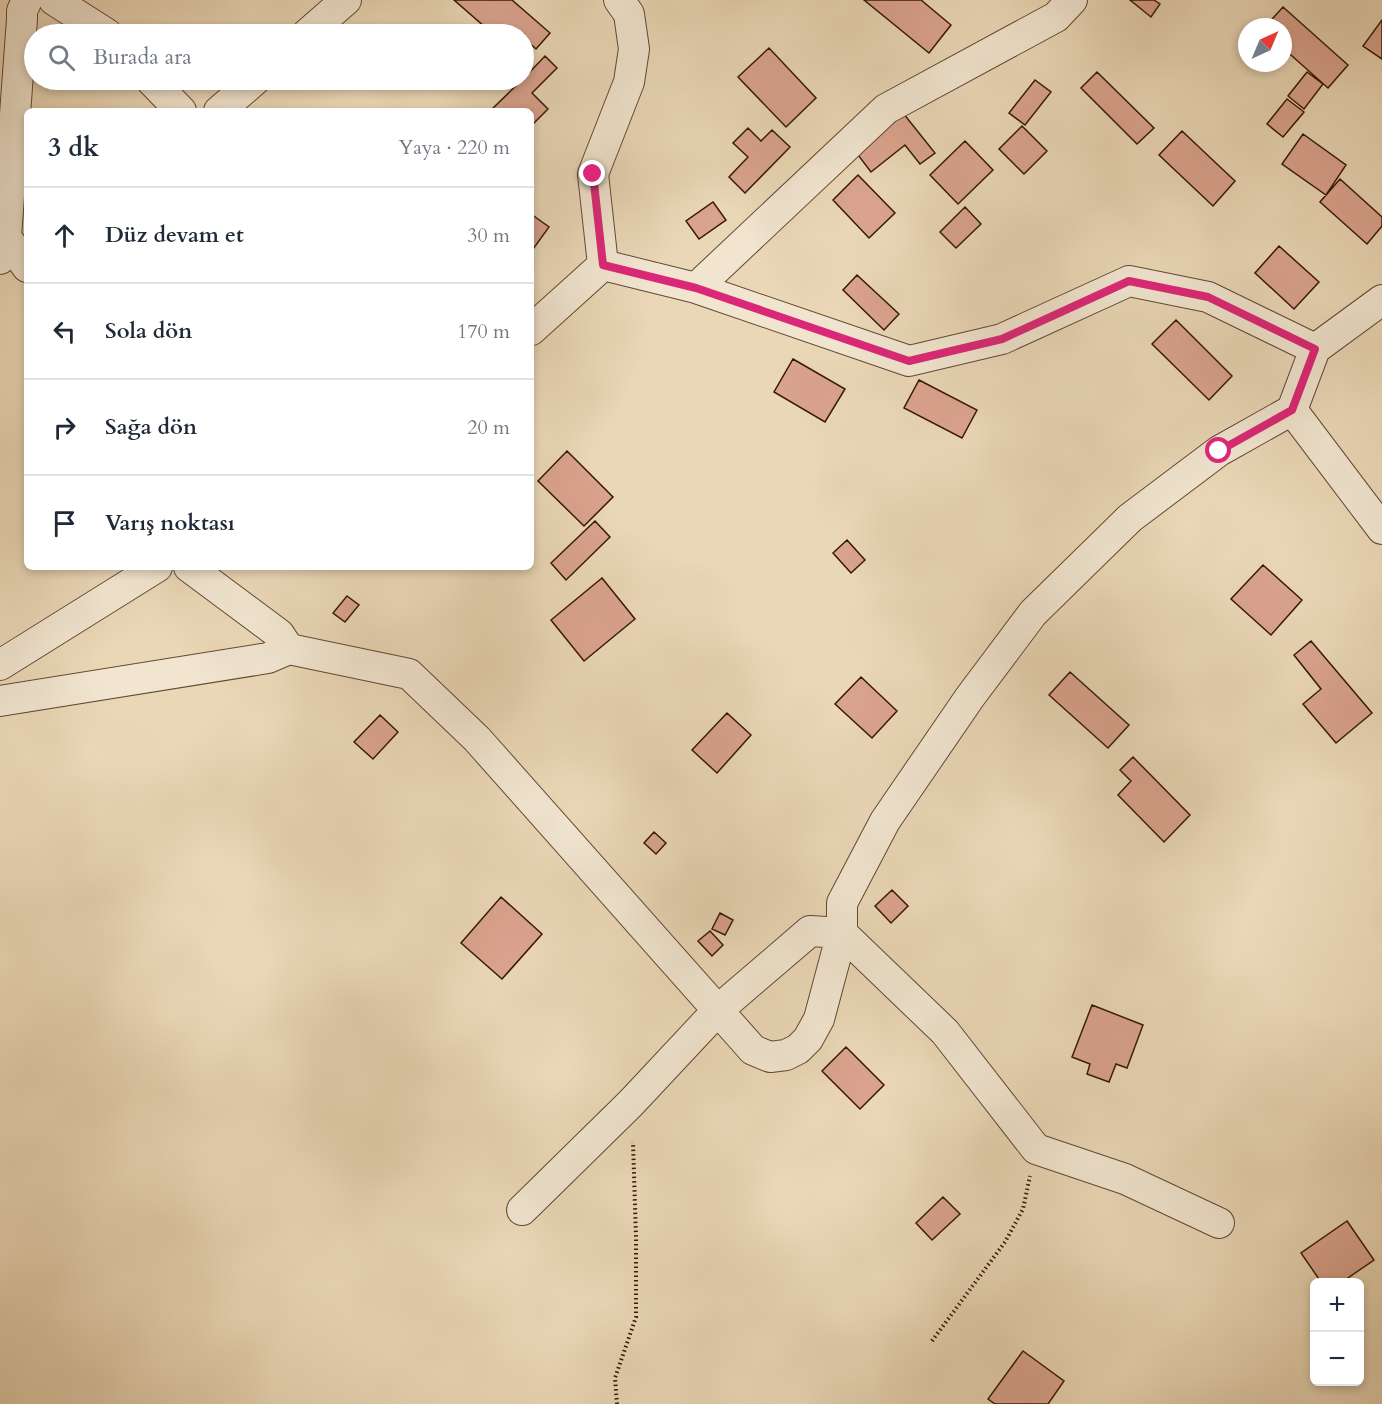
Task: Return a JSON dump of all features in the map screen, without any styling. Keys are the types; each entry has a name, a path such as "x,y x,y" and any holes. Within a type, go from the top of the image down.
{"street":[{"path":"24,265 3,248 22,11 27,0"},
{"path":"54,0 91,24"},
{"path":"318,24 346,0"},
{"path":"603,265 593,174 629,82 634,48 629,14 619,0"},
{"path":"696,288 886,109 1056,17 1072,0"},
{"path":"161,90 178,108"},
{"path":"222,108 243,90"},
{"path":"603,265 696,288 909,361 1002,339 1129,281 1208,297 1315,349"},
{"path":"534,327 603,265"},
{"path":"0,701 268,658 289,649 409,674 477,739 753,1050 770,1058 786,1055 798,1049 808,1039 819,1019 842,933 842,903 885,821 970,697 1033,613 1130,518 1219,451 1292,410 1315,349 1382,300"},
{"path":"1292,410 1382,529"},
{"path":"0,665 152,570"},
{"path":"193,570 279,634 289,649"},
{"path":"522,1210 631,1103 718,1010 810,931 842,933 945,1032 1036,1149 1125,1179 1219,1223"}],"path":[{"path":"617,1404 615,1378 636,1317 636,1237 631,1103"},
{"path":"932,1341 1005,1242 1023,1209 1036,1149"}],"building":[{"path":"454,0 512,0 550,33 536,49 534,47 534,24 482,24"},
{"path":"864,0 921,0 951,25 929,53"},
{"path":"1130,0 1154,0 1160,4 1151,17"},
{"path":"1283,7 1348,65 1328,88 1292,56 1292,18 1273,18"},
{"path":"1382,20 1382,59 1363,46"},
{"path":"769,48 816,98 786,127 738,77"},
{"path":"545,56 557,68 532,93 548,109 534,123 534,108 493,108 512,90 534,90 534,68"},
{"path":"1097,72 1154,128 1137,144 1081,88"},
{"path":"1307,72 1323,84 1304,109 1288,96"},
{"path":"1035,80 1051,92 1025,125 1009,113"},
{"path":"1287,99 1304,112 1283,137 1267,124"},
{"path":"903,113 935,153 920,164 905,145 871,172 855,151"},
{"path":"1022,126 1047,151 1024,174 999,149"},
{"path":"748,128 761,141 772,130 790,147 745,193 729,177 748,157 733,143"},
{"path":"1182,131 1235,181 1213,206 1159,155"},
{"path":"1303,134 1346,165 1326,195 1282,164"},
{"path":"965,141 993,170 958,204 930,175"},
{"path":"858,175 895,213 869,238 833,200"},
{"path":"1340,179 1382,217 1382,226 1367,244 1320,202"},
{"path":"713,202 726,220 699,239 686,221"},
{"path":"965,207 981,224 956,248 940,232"},
{"path":"534,216 549,227 534,248"},
{"path":"1279,246 1319,282 1294,309 1255,273"},
{"path":"857,275 899,314 884,330 843,290"},
{"path":"1176,320 1232,376 1209,400 1152,344"},
{"path":"793,359 845,389 825,422 774,392"},
{"path":"919,380 977,410 962,438 904,408"},
{"path":"567,451 613,497 584,526 538,481"},
{"path":"595,521 610,537 566,580 551,563"},
{"path":"847,540 865,560 851,573 833,553"},
{"path":"1263,565 1302,600 1271,635 1231,599"},
{"path":"602,578 635,619 584,661 551,620"},
{"path":"347,596 359,605 345,622 333,613"},
{"path":"1311,641 1372,713 1336,743 1303,704 1321,689 1294,655"},
{"path":"1070,672 1129,725 1108,748 1049,695"},
{"path":"861,677 897,711 872,738 835,704"},
{"path":"727,713 751,735 717,773 692,750"},
{"path":"380,715 398,732 373,759 354,742"},
{"path":"1133,757 1190,815 1164,842 1118,795 1131,781 1120,770"},
{"path":"654,832 666,843 656,854 644,843"},
{"path":"892,890 908,906 891,923 875,906"},
{"path":"501,897 542,934 502,979 461,943"},
{"path":"720,913 733,920 725,935 712,929"},
{"path":"710,931 723,945 712,956 698,941"},
{"path":"1092,1005 1143,1025 1127,1068 1116,1064 1109,1082 1087,1074 1090,1064 1072,1057"},
{"path":"846,1047 884,1085 860,1109 822,1071"},
{"path":"943,1197 960,1214 932,1240 916,1223"},
{"path":"1347,1221 1374,1260 1348,1278 1318,1278 1301,1253"},
{"path":"1023,1351 1064,1381 1048,1404 995,1404 988,1399"}],"route":[{"path":"593,174 603,265 696,288 909,361 1002,339 1129,281 1208,297 1315,349 1292,410 1219,451"}]}
